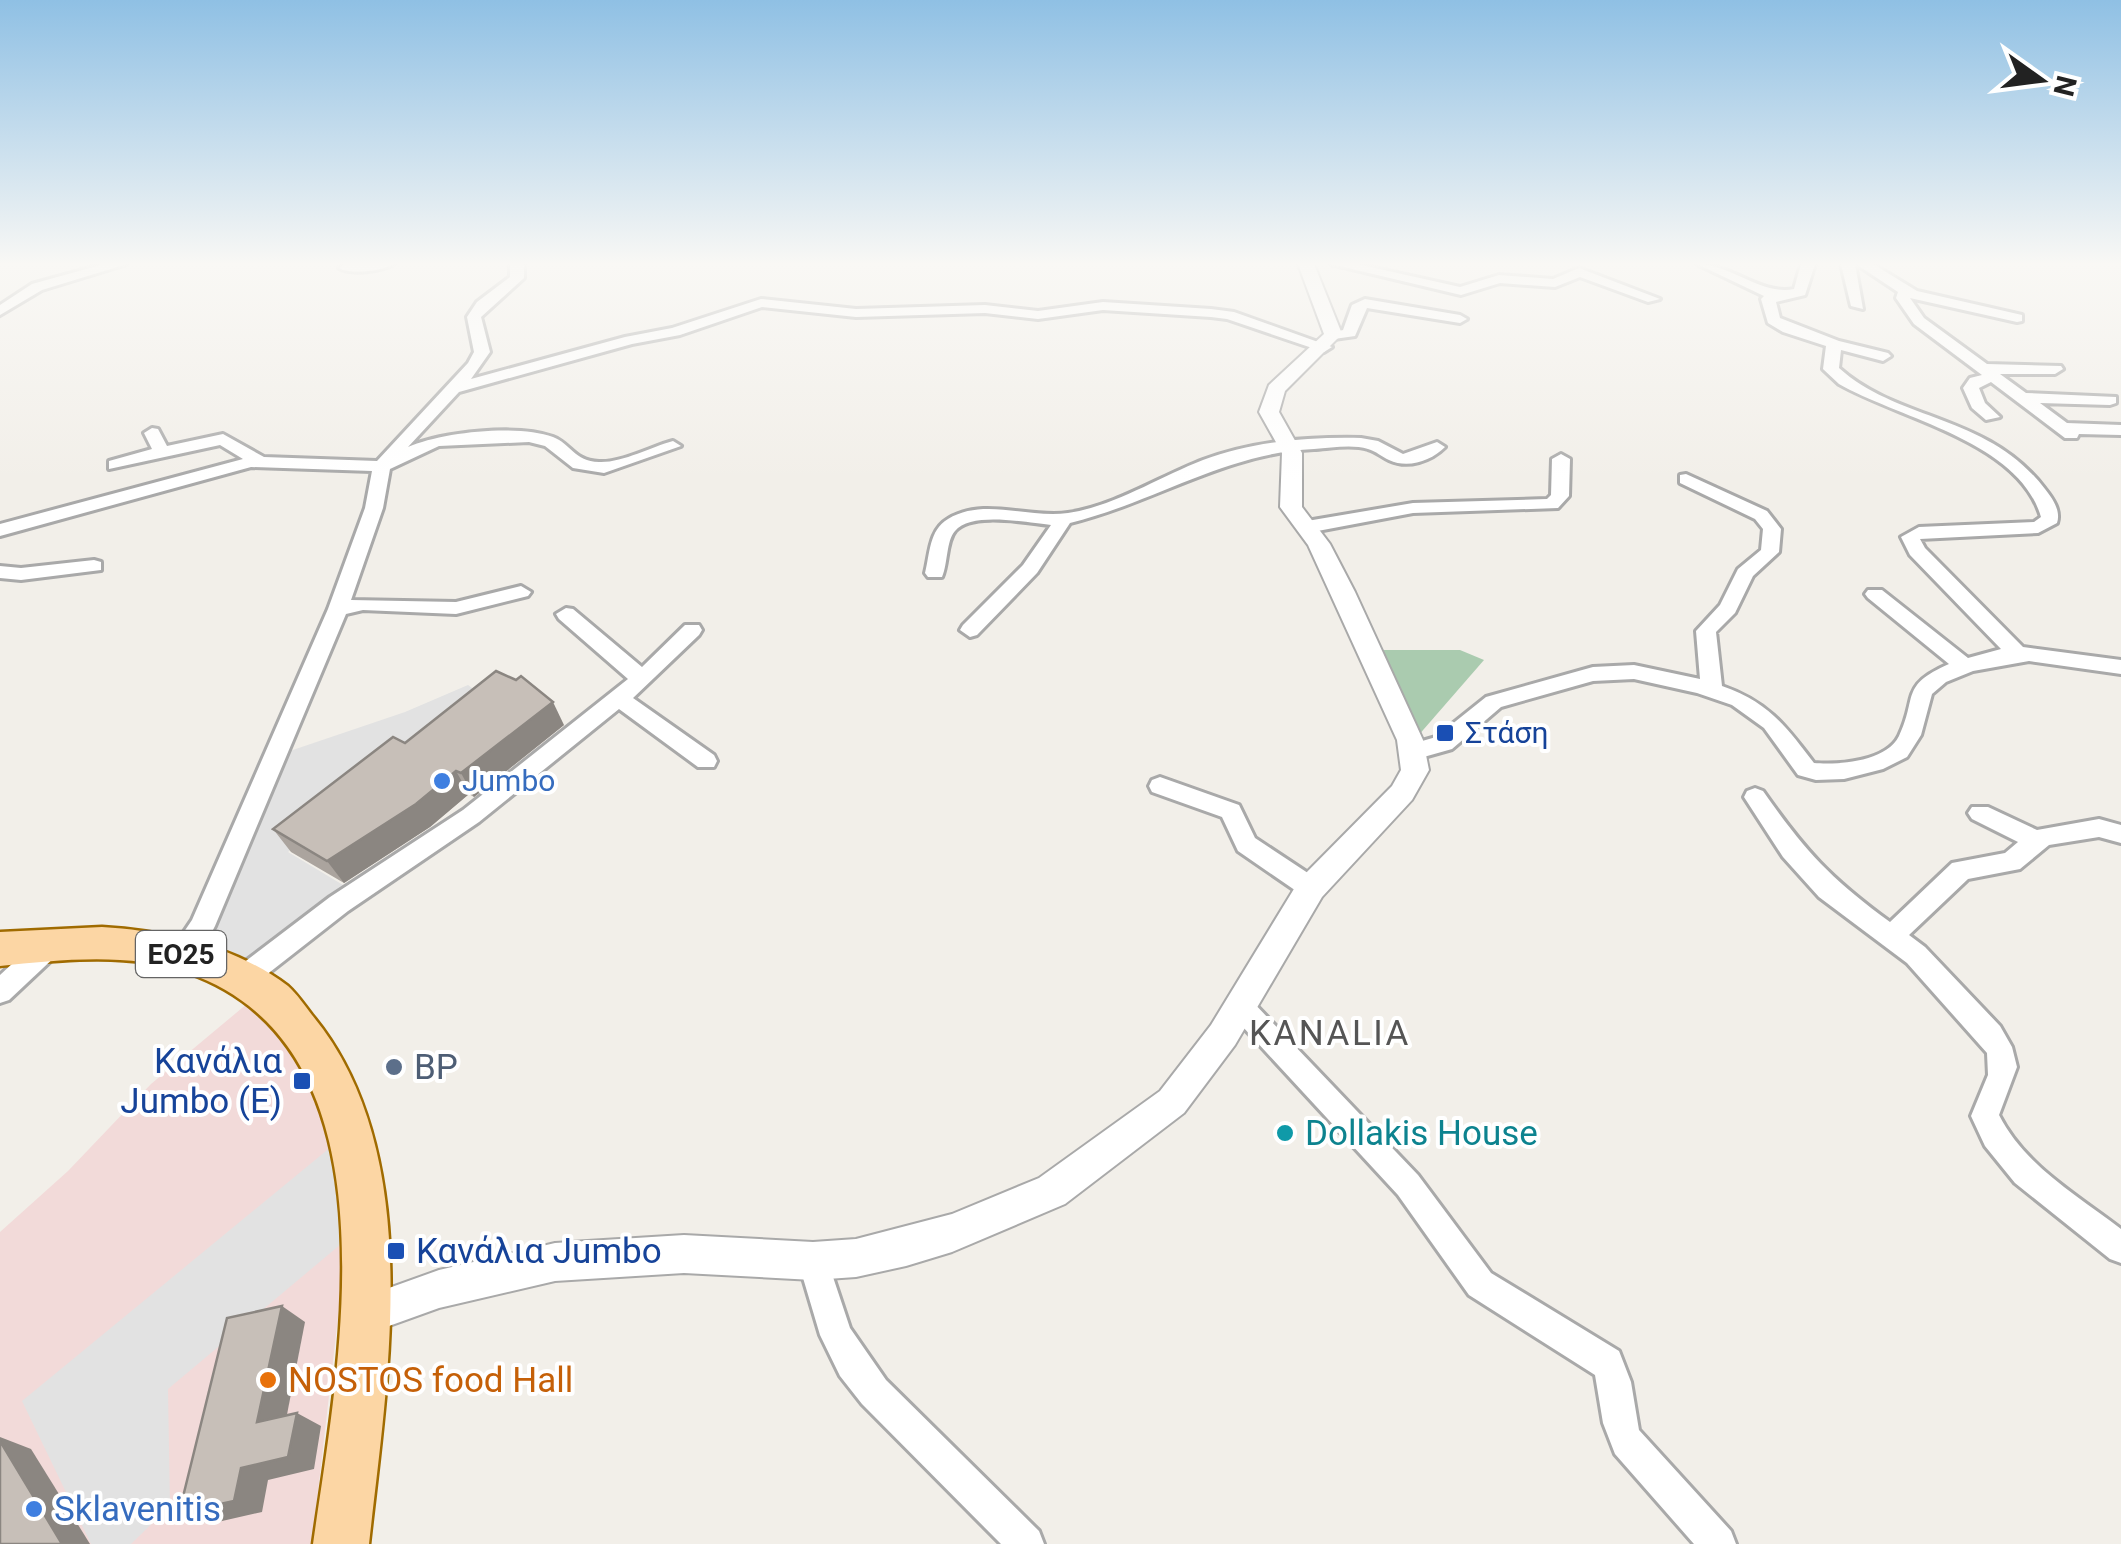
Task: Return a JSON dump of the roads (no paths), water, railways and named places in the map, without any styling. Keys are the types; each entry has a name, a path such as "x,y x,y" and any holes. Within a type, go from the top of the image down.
{"main road":[{"name":"ΕΟ25","path":"0,949 134,946 182,954 243,978 286,1013 341,1093 355,1141 361,1188 364,1316 341,1544"}],"street":[{"path":"182,954 202,926 338,609 374,508 382,466 482,352 478,336"},
{"path":"452,389 652,336"},
{"path":"1306,336 1328,342"},
{"path":"1328,342 1329,336"},
{"path":"364,1316 484,1277 584,1258 684,1254 812,1262 906,1247 952,1233 1052,1191 1172,1102 1240,1006 1311,888 1408,786 1415,770 1414,752 1343,592 1290,503 1290,447 1268,404 1280,386 1328,342 1344,336"},
{"path":"1808,336 1883,356"},
{"path":"1940,336 2067,431 2121,430"},
{"path":"1834,344 1830,366 1838,377 1904,410 1991,445 2017,468 2045,502 2050,519 2038,527 1910,537 1917,551 2016,652"},
{"path":"1992,416 1978,405 1971,388 1976,381 1988,373 2055,370"},
{"path":"2022,398 2110,400"},
{"path":"152,433 162,452"},
{"path":"0,530 258,461 382,466 416,447 445,440 541,438 555,444 568,459 596,468 620,465 673,446"},
{"path":"115,465 223,439 258,461"},
{"path":"935,573 944,530 954,521 979,516 1064,519 1224,458 1262,448 1367,443 1400,459 1422,457 1438,447"},
{"path":"1307,527 1413,508 1552,504 1560,496 1561,458"},
{"path":"1686,479 1753,511 1770,522 1772,529 1770,552 1746,572 1725,613 1706,631 1712,689"},
{"path":"970,630 1030,570 1064,519"},
{"path":"0,572 21,574 94,566"},
{"path":"338,609 363,604 456,608 522,592"},
{"path":"1875,594 1964,666"},
{"path":"566,614 642,679"},
{"path":"243,978 339,904 471,816 642,679 692,630"},
{"path":"1414,752 1444,743 1494,702 1593,674 1652,674 1740,700 1772,724 1806,769 1831,774 1900,752 1909,738 1914,708 1926,687 1964,666 2016,652 2121,667"},
{"path":"618,698 706,761"},
{"path":"1160,786 1232,811 1246,844 1311,888"},
{"path":"1755,798 1792,850 1828,890 1925,963 2002,1052 2004,1072 1986,1116 1995,1138 2028,1172 2121,1248"},
{"path":"1980,813 2036,840"},
{"path":"1891,936 1961,870 2012,862 2036,840 2099,828 2121,834"},
{"path":"0,992 50,945"},
{"path":"1240,1006 1408,1184 1480,1284 1607,1362 1616,1380 1620,1426 1627,1442 1718,1544"},
{"path":"812,1262 836,1335 852,1364 874,1392 1026,1544"}],"place":[{"name":"Στάση","path":"1445,733"},
{"name":"Jumbo","path":"442,781"},
{"name":"BP","path":"394,1067"},
{"name":"Κανάλια Jumbo (E)","path":"302,1081"},
{"name":"Dollakis House","path":"1285,1133"},
{"name":"Κανάλια Jumbo","path":"396,1251"},
{"name":"NOSTOS food Hall","path":"268,1380"},
{"name":"Sklavenitis","path":"34,1509"}],"district":[{"name":"KANALIA","path":"1330,1033"}]}
